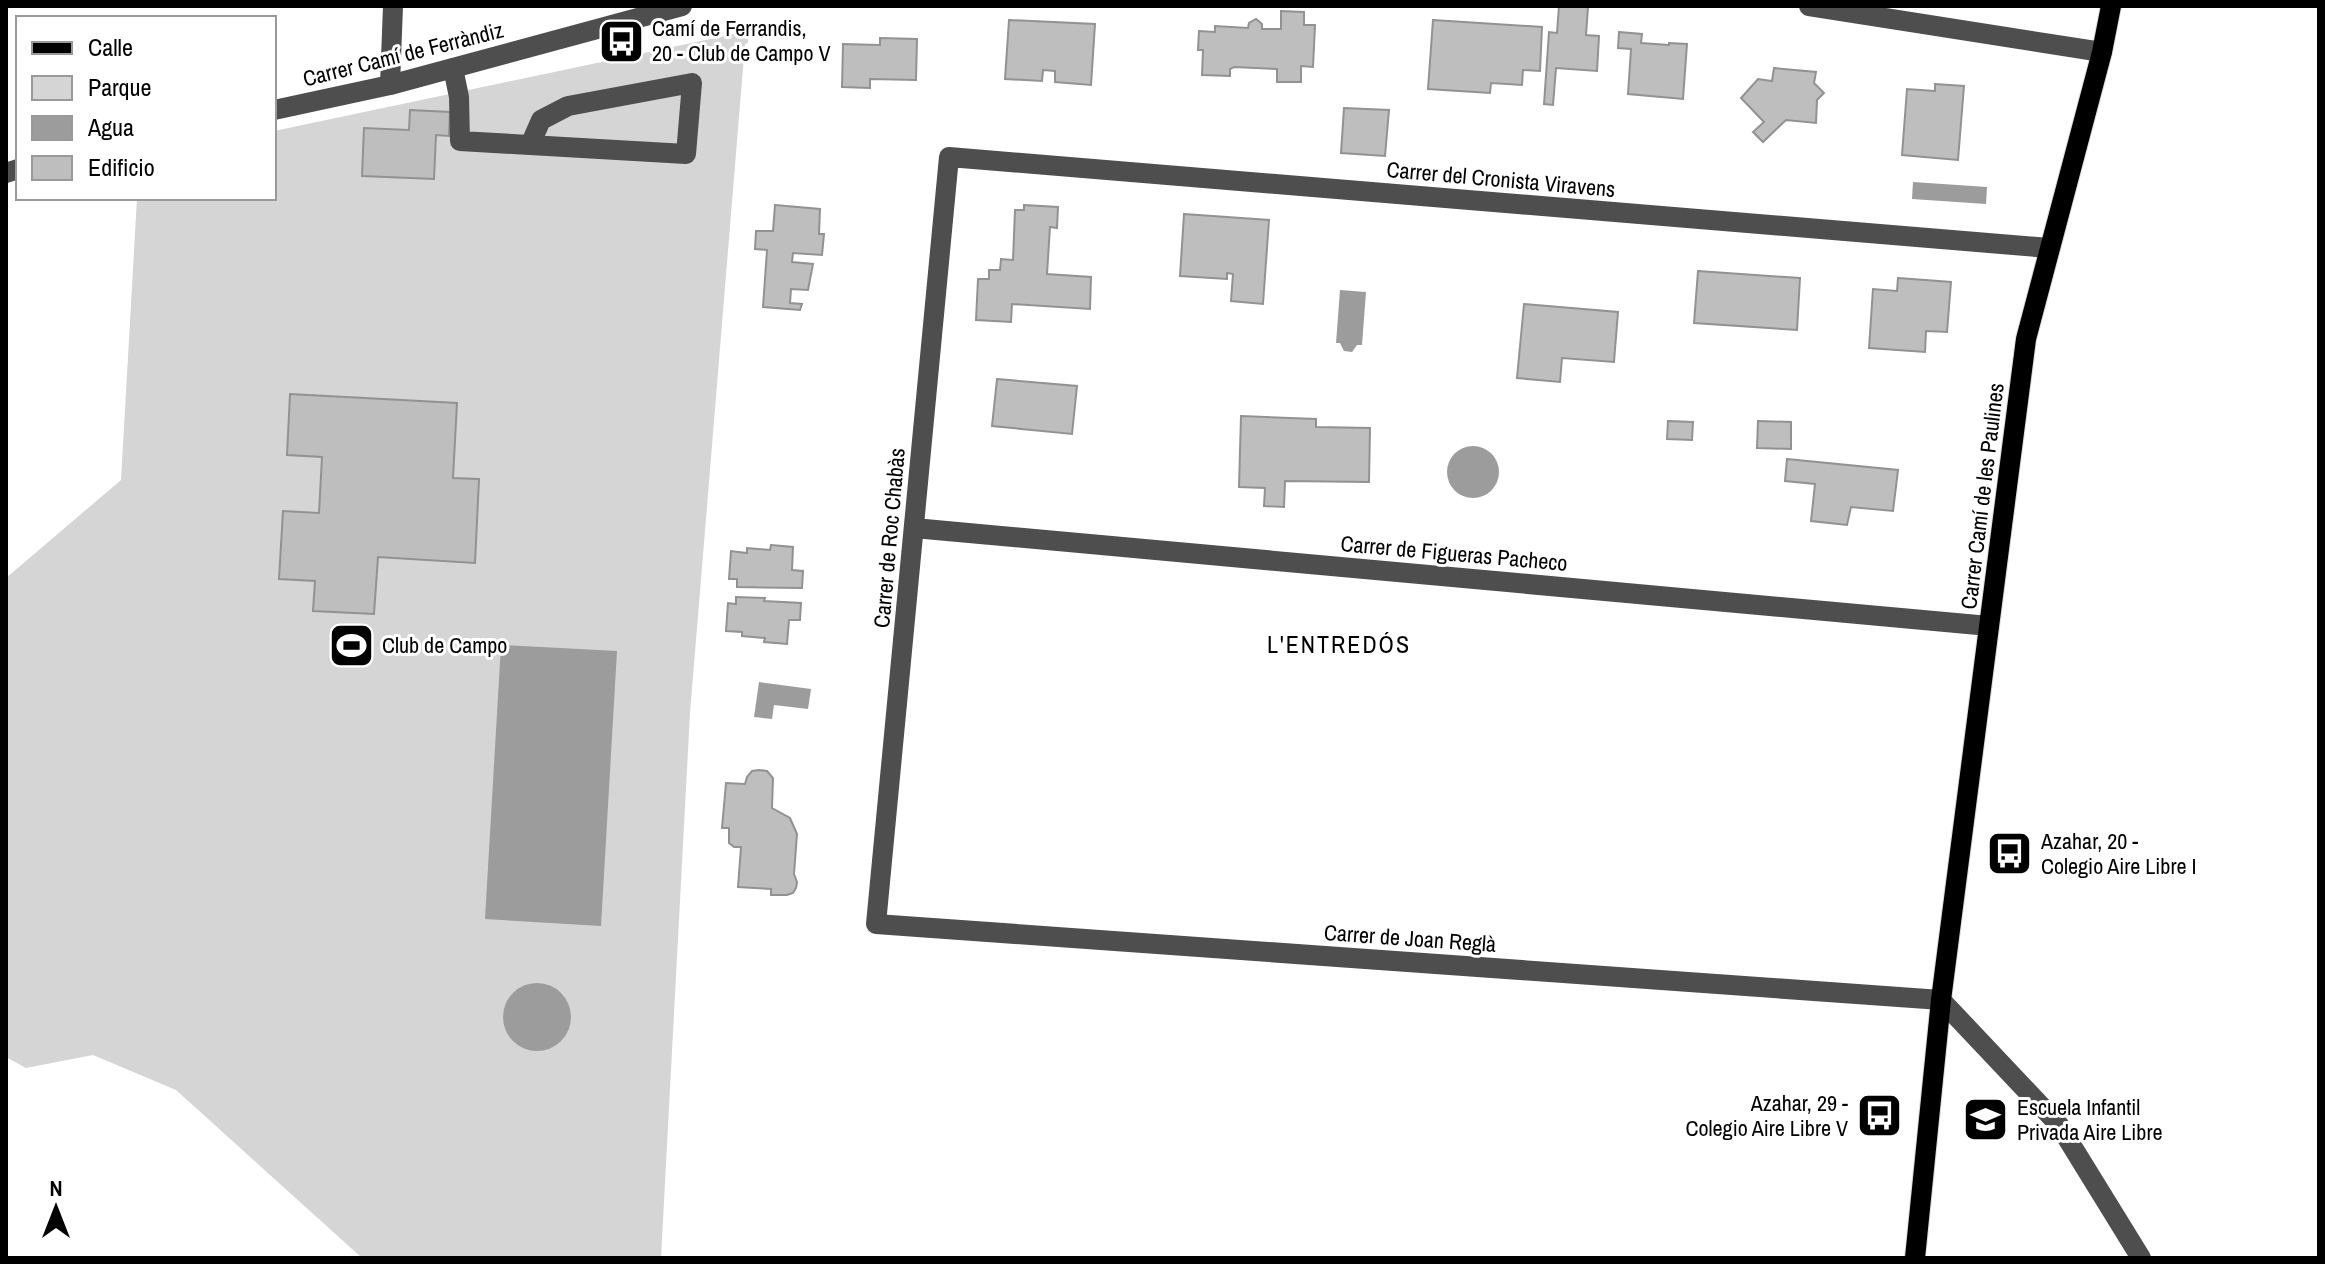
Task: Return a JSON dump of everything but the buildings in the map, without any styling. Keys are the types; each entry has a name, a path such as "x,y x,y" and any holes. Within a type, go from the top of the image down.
{"main road":[{"name":"Carrer Camí de les Paulines","path":"1915,1258 1941,1000 2026,339 2102,52 2111,6"}],"street":[{"path":"390,85 393,6"},
{"name":"Carrer Camí de Ferràndiz","path":"276,110 390,85 682,6"},
{"path":"1809,6 2102,52"},
{"path":"453,68 459,97 460,141 686,154 692,83 568,106 541,120 530,145"},
{"name":"Carrer del Cronista Viravens","path":"949,157 2049,248"},
{"name":"Carrer de Roc Chabàs","path":"876,924 949,157"},
{"name":"Carrer de Figueras Pacheco","path":"914,528 1989,626"},
{"name":"Carrer de Joan Reglà","path":"876,924 1941,1000"},
{"path":"1941,1000 2059,1125 2141,1258"}],"green space":[{"name":"Club de Campo","path":"748,31 690,713 661,1258 362,1258 176,1090 93,1055 26,1068 6,1057 6,578 121,480 137,200 276,200 276,131"}],"water":[{"path":"1913,182 1987,187 1986,204 1912,199"},
{"path":"1340,290 1366,292 1362,345 1357,345 1352,352 1344,351 1340,343 1336,343"},
{"path":"1473,446 1491,454 1499,472 1491,490 1473,498 1455,490 1447,472 1455,454"},
{"path":"501,645 617,651 601,926 485,919"},
{"path":"759,682 811,689 808,709 774,705 772,719 754,717"},
{"path":"544,983 565,998 571,1017 569,1030 561,1041 544,1051 530,1051 513,1041 505,1030 503,1010 513,993 524,985"}],"place":[{"name":"Camí de Ferrandis, 20 - Club de Campo V","path":"621,41"},
{"name":"Club de Campo","path":"351,645"},
{"name":"Azahar, 20 - Colegio Aire Libre I","path":"2010,854"},
{"name":"Azahar, 29 - Colegio Aire Libre V","path":"1879,1116"},
{"name":"Escuela Infantil Privada Aire Libre","path":"1986,1120"}],"district":[{"name":"L'ENTREDÓS","path":"1339,645"}]}
